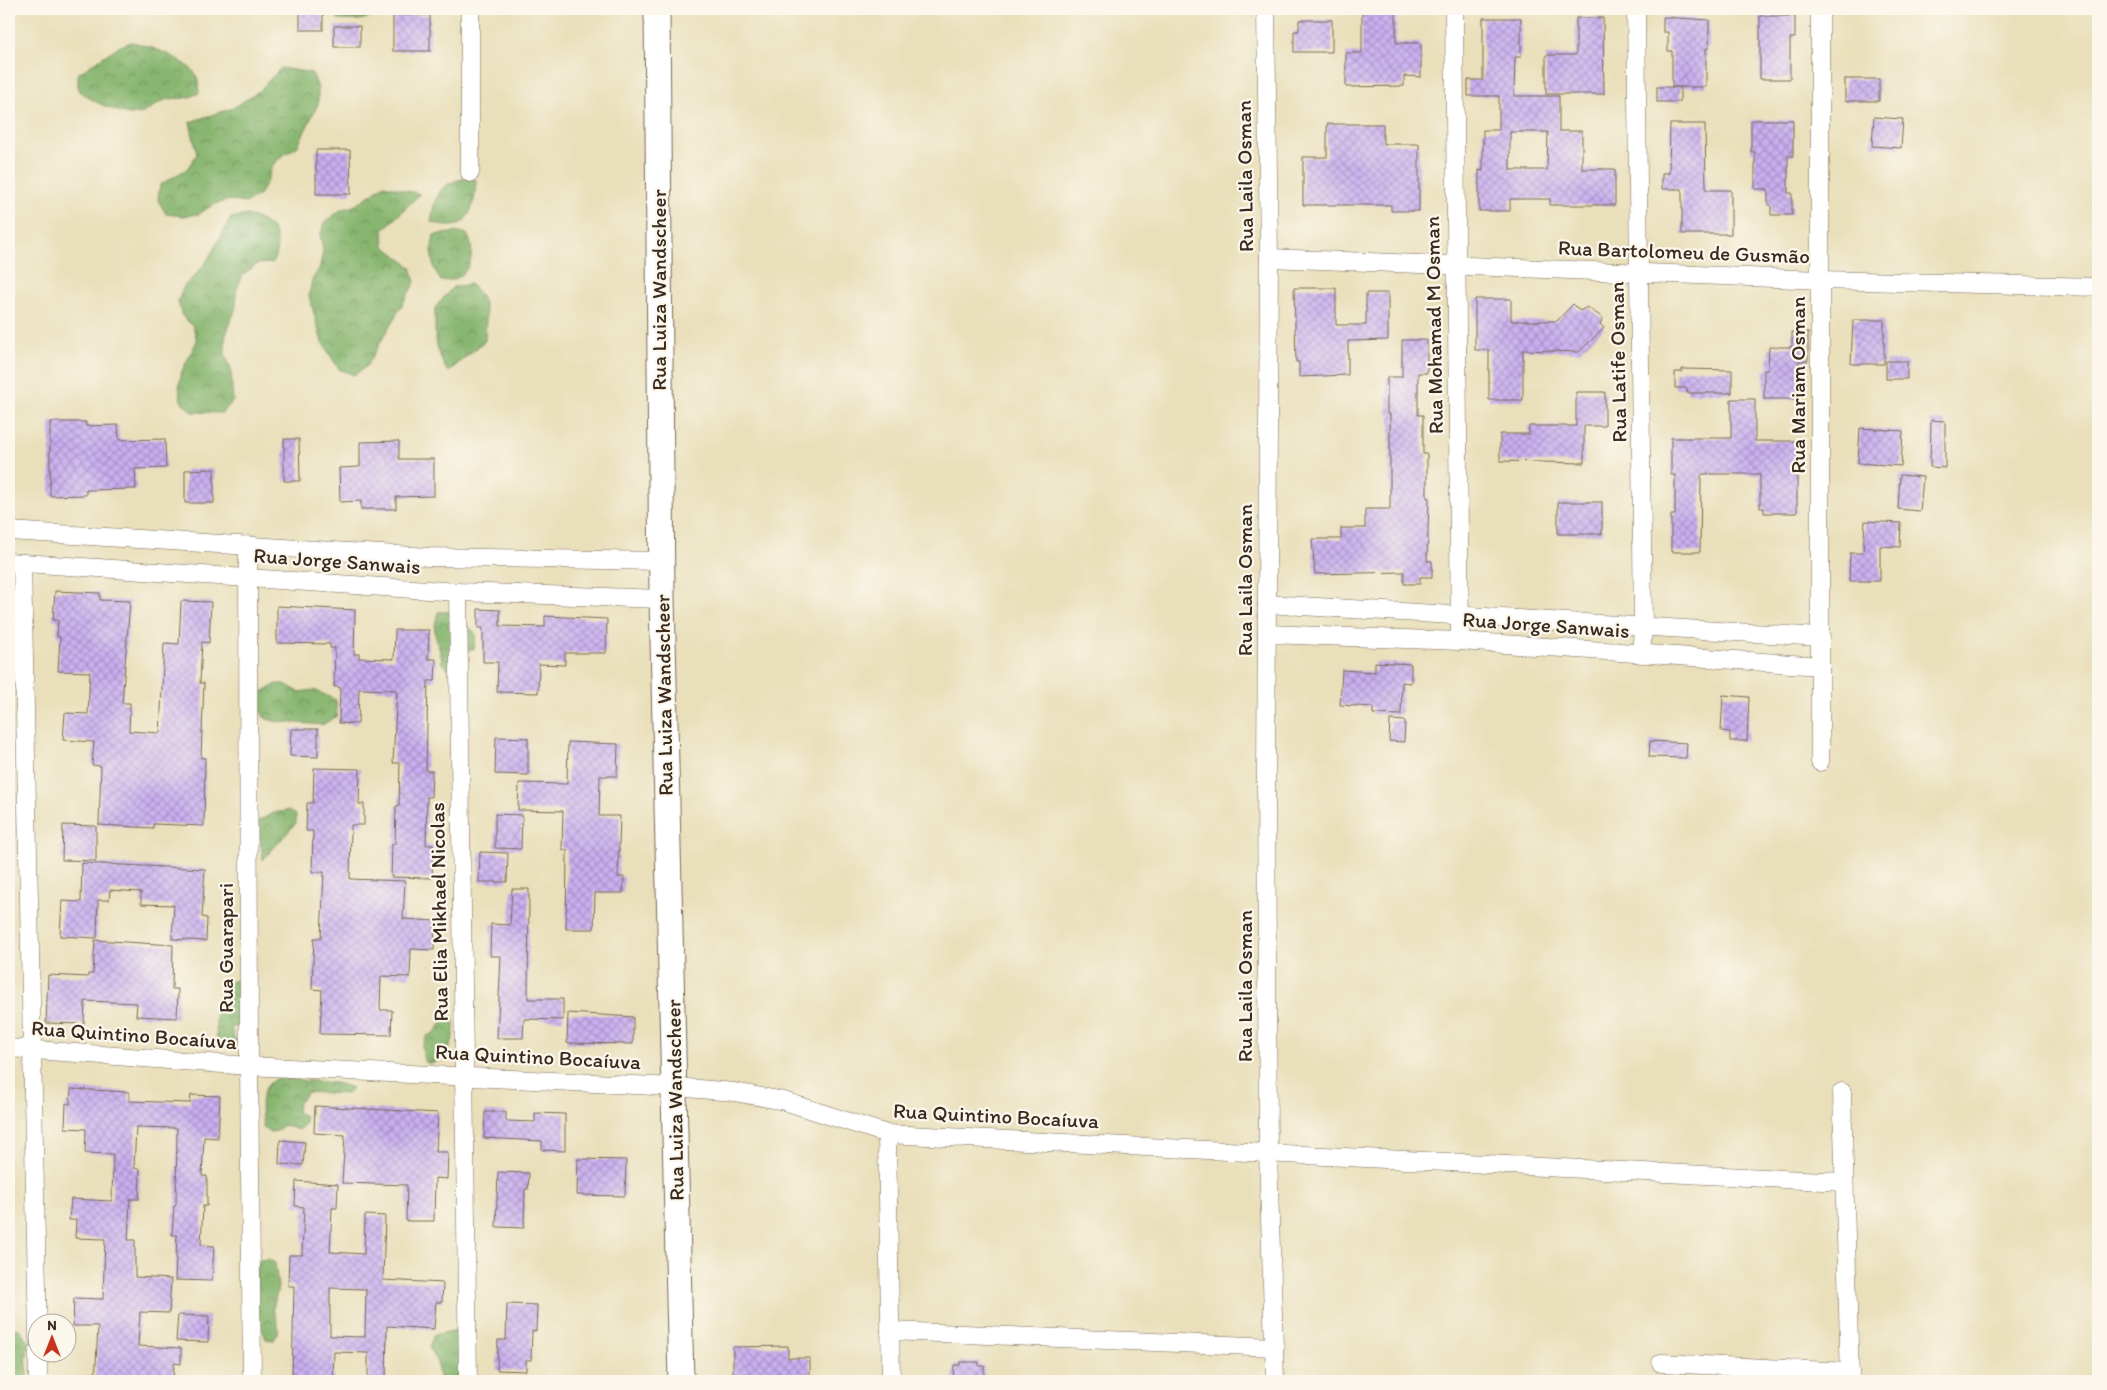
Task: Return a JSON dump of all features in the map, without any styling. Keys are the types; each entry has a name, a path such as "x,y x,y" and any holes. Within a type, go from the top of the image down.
{"main road":[{"name":"Rua Luiza Wandscheer","path":"657,9 661,561 681,1381"}],"street":[{"path":"470,9 470,173"},
{"name":"Rua Laila Osman","path":"1266,9 1269,258 1266,777 1268,1152 1275,1381"},
{"name":"Rua Mohamad M Osman","path":"1454,9 1460,641"},
{"name":"Rua Latife Osman","path":"1636,9 1643,628 1641,654"},
{"name":"Rua Mariam Osman","path":"1820,9 1820,762"},
{"name":"Rua Bartolomeu de Gusmão","path":"1269,258 1821,280 2098,287"},
{"name":"Rua Jorge Sanwais","path":"9,531 248,544 430,557 661,561"},
{"name":"Rua Guarapari","path":"248,544 246,577 252,1381"},
{"path":"15,563 32,1050 37,1312"},
{"name":"Rua Jorge Sanwais","path":"15,563 458,592 662,599"},
{"name":"Rua Elia Mikhael Nicolas","path":"458,592 468,1381"},
{"name":"Rua Jorge Sanwais","path":"1267,604 1460,614 1643,628 1821,636"},
{"name":"Rua Jorge Sanwais","path":"1267,634 1460,641 1821,666"},
{"name":"Rua Quintino Bocaíuva","path":"9,1048 249,1066 675,1086 734,1092 784,1101 887,1134 1844,1182"},
{"path":"1662,1363 1850,1377 1842,1092"},
{"path":"887,1134 891,1381"},
{"path":"890,1331 1275,1347"},
{"path":"38,1362 38,1381"}],"green space":[{"path":"335,9 377,9 365,19 339,20 333,14"},
{"path":"131,42 168,54 186,65 197,77 199,93 186,98 166,100 145,112 135,114 108,108 78,90 78,74 116,48"},
{"path":"281,68 312,73 318,88 318,104 297,147 283,155 272,166 267,182 259,195 245,203 229,200 214,204 199,214 183,216 166,214 158,200 160,185 187,169 197,154 190,122 233,108 259,91"},
{"path":"469,178 476,180 476,187 471,210 467,217 455,226 431,222 434,204 440,191 451,183"},
{"path":"384,185 420,194 383,230 384,246 411,267 415,282 367,366 354,375 339,369 322,342 309,296 312,280 320,267 323,251 320,235 326,221 341,210 356,205"},
{"path":"247,215 264,222 274,232 277,245 276,254 273,263 257,264 242,276 236,291 236,307 225,337 225,354 231,369 233,401 222,413 192,412 181,401 179,386 182,371 197,341 193,326 182,316 178,301 184,286 207,261 231,218"},
{"path":"459,232 467,234 470,240 472,252 469,264 457,278 441,281 432,260 434,235"},
{"path":"470,284 484,303 486,316 485,341 448,372 440,356 435,334 435,308 453,287"},
{"path":"438,612 454,612 476,634 474,649 465,651 448,669 442,663 435,635"},
{"path":"277,684 285,684 299,692 314,690 336,700 337,716 322,725 273,721 265,718 260,711 258,694"},
{"path":"289,810 296,815 296,823 263,860 258,821 274,813"},
{"path":"232,981 240,981 245,987 245,1012 241,1021 231,1028 236,1043 229,1047 220,1045 217,1040 216,1011 220,995"},
{"path":"446,1013 453,1017 454,1024 454,1033 449,1049 445,1056 439,1060 433,1063 425,1062 422,1047 427,1036 439,1028"},
{"path":"277,1078 336,1083 352,1088 347,1094 307,1092 298,1104 297,1112 305,1116 305,1124 299,1130 283,1125 277,1131 270,1132 263,1127 262,1099 266,1087"},
{"path":"268,1259 275,1263 278,1287 273,1309 278,1325 278,1333 274,1340 266,1339 257,1316 256,1267 260,1260"},
{"path":"11,1329 19,1329 28,1340 26,1358 29,1381 12,1381 9,1352"},
{"path":"456,1330 463,1337 462,1381 444,1381 439,1378 437,1362 429,1347 434,1335"}],"building":[{"path":"300,9 323,9 323,30 300,30"},
{"path":"1362,9 1396,9 1396,43 1421,43 1421,77 1404,76 1404,86 1346,87 1346,53 1362,53"},
{"path":"393,15 430,15 430,51 393,51"},
{"path":"1760,16 1795,16 1795,38 1790,38 1790,79 1760,79"},
{"path":"1663,17 1709,20 1709,48 1706,48 1706,87 1672,87 1672,51 1668,51 1668,32 1663,32"},
{"path":"1483,18 1521,18 1521,57 1515,57 1514,96 1559,96 1559,131 1582,131 1582,169 1615,169 1615,205 1550,205 1550,199 1510,199 1510,211 1479,211 1479,170 1483,171 1483,130 1499,130 1499,96 1468,96 1468,80 1483,80","holes":["1510,132 1548,132 1547,170 1510,170"]},
{"path":"1576,18 1603,18 1604,94 1546,94 1546,55 1576,55"},
{"path":"1299,20 1332,20 1332,52 1294,52 1294,31 1299,31"},
{"path":"334,26 360,26 360,47 334,47"},
{"path":"1845,79 1879,79 1879,101 1845,101"},
{"path":"1657,87 1680,87 1680,102 1657,102"},
{"path":"1874,117 1903,119 1901,148 1872,146"},
{"path":"1751,120 1793,120 1793,156 1788,156 1788,193 1792,193 1792,215 1771,215 1771,205 1768,205 1768,189 1755,189 1755,152 1751,152"},
{"path":"1327,124 1383,124 1383,144 1419,144 1419,211 1391,211 1391,205 1303,205 1303,157 1327,157"},
{"path":"1670,124 1705,124 1706,190 1731,190 1731,234 1682,234 1682,189 1662,189 1662,173 1669,173"},
{"path":"316,150 350,150 351,194 316,194"},
{"path":"1294,288 1336,288 1336,325 1366,325 1366,293 1388,293 1388,340 1348,341 1348,375 1299,377 1299,362 1296,362"},
{"path":"1475,299 1511,299 1511,321 1557,321 1573,304 1580,311 1587,307 1603,318 1600,324 1604,328 1579,352 1523,350 1523,400 1489,400 1489,350 1475,350"},
{"path":"1853,320 1884,320 1884,364 1851,364"},
{"path":"1792,332 1808,332 1808,361 1799,361 1798,399 1764,399 1764,370 1768,370 1769,347 1792,347"},
{"path":"1402,340 1427,340 1427,373 1418,373 1418,415 1423,415 1423,454 1427,454 1427,498 1429,498 1427,561 1432,561 1432,577 1420,577 1420,584 1404,584 1404,572 1315,574 1312,539 1341,539 1341,528 1365,528 1365,509 1390,509 1390,414 1387,414 1387,377 1402,377"},
{"path":"1886,361 1907,361 1907,379 1886,379"},
{"path":"1682,369 1732,370 1732,393 1687,393 1687,388 1675,388 1675,372 1682,372"},
{"path":"1576,392 1605,392 1605,426 1584,426 1584,463 1500,461 1500,434 1529,434 1529,426 1576,426"},
{"path":"1731,399 1755,399 1755,441 1797,441 1797,513 1764,513 1764,508 1760,508 1760,474 1703,474 1701,476 1700,552 1671,552 1671,515 1675,515 1675,475 1671,475 1671,438 1731,438"},
{"path":"1931,420 1945,421 1945,468 1930,467"},
{"path":"50,422 86,422 86,426 118,425 119,440 165,439 166,468 135,469 136,489 86,490 86,495 50,496"},
{"path":"1860,428 1903,431 1901,466 1858,463"},
{"path":"284,439 299,439 300,481 284,481"},
{"path":"399,441 399,459 434,459 434,496 396,497 396,509 361,509 361,501 340,502 339,468 360,467 360,442"},
{"path":"214,469 214,503 185,503 185,470"},
{"path":"1900,475 1923,477 1920,511 1898,509"},
{"path":"1558,502 1602,502 1602,534 1558,534"},
{"path":"1865,521 1901,523 1900,547 1880,546 1880,581 1849,581 1850,553 1863,553"},
{"path":"55,591 100,593 100,600 130,601 122,703 130,703 129,731 160,733 164,643 179,644 181,601 211,602 209,643 202,642 200,683 204,683 201,758 205,758 204,826 153,824 153,828 99,825 101,766 92,765 94,742 63,740 65,713 88,714 90,672 58,671 60,637 57,637 58,620 53,620"},
{"path":"277,606 355,610 354,654 359,654 359,658 394,659 395,630 429,630 428,659 436,659 435,681 428,681 426,771 432,771 431,797 427,797 426,845 433,845 432,878 391,877 392,844 395,844 396,806 399,806 400,763 393,763 397,690 359,689 358,724 339,723 340,687 334,687 335,648 330,648 330,644 277,643"},
{"path":"478,609 500,610 500,626 545,627 545,616 607,619 606,653 565,653 565,665 539,664 538,693 497,692 498,662 483,662 483,628 478,628"},
{"path":"1375,662 1411,664 1411,683 1402,682 1401,715 1373,714 1373,707 1340,705 1342,670 1375,672"},
{"path":"1723,695 1749,697 1747,741 1730,741 1730,732 1721,731"},
{"path":"1390,720 1405,721 1404,742 1389,741"},
{"path":"291,729 318,729 318,757 290,756"},
{"path":"496,737 528,738 528,775 495,774"},
{"path":"1650,741 1687,743 1686,758 1649,757"},
{"path":"568,742 618,744 617,776 600,776 599,816 620,816 618,877 624,877 623,893 595,893 594,929 566,929 567,850 562,849 563,811 518,810 519,783 567,784"},
{"path":"314,768 360,769 359,804 364,804 364,825 351,825 350,879 405,881 403,919 435,921 434,950 411,949 410,977 381,976 380,1010 392,1010 391,1035 320,1034 322,990 312,989 314,938 321,938 324,872 312,872 313,831 306,831 307,803 313,803"},
{"path":"495,814 522,815 521,849 495,848"},
{"path":"63,825 96,826 96,861 62,860"},
{"path":"480,852 508,853 507,882 479,882"},
{"path":"82,863 205,869 202,917 207,918 206,941 172,939 174,905 141,904 141,892 110,890 109,900 98,900 97,938 60,936 62,901 81,902"},
{"path":"512,889 529,889 528,999 563,999 563,1020 524,1019 523,1038 497,1038 501,956 490,956 491,924 510,925"},
{"path":"95,940 173,945 172,989 178,989 177,1018 136,1016 137,1003 85,1001 84,1024 46,1023 48,975 88,977 88,974 93,974"},
{"path":"568,1013 633,1017 633,1044 567,1043"},
{"path":"71,1089 129,1092 129,1101 190,1103 191,1095 220,1096 218,1138 204,1137 202,1176 207,1176 207,1206 203,1206 201,1245 214,1246 212,1281 175,1280 177,1235 172,1235 174,1206 176,1206 177,1128 136,1127 134,1168 140,1169 139,1199 130,1199 128,1240 135,1240 135,1277 171,1279 169,1313 140,1312 138,1346 181,1348 181,1364 174,1363 173,1381 95,1381 98,1326 78,1326 78,1312 74,1312 74,1298 103,1299 105,1239 75,1238 76,1220 69,1220 71,1199 112,1201 113,1154 85,1153 86,1129 65,1128 66,1103 70,1104"},
{"path":"315,1106 438,1113 436,1152 448,1152 447,1179 435,1178 434,1221 406,1221 407,1185 342,1183 345,1135 314,1133"},
{"path":"485,1112 506,1112 506,1121 535,1122 535,1113 565,1114 565,1151 542,1150 542,1141 484,1138"},
{"path":"280,1140 305,1142 303,1165 279,1164"},
{"path":"578,1159 626,1160 625,1196 577,1195"},
{"path":"498,1172 529,1173 528,1189 525,1189 524,1228 496,1227"},
{"path":"296,1181 338,1184 337,1208 332,1208 330,1252 364,1254 365,1215 385,1216 383,1280 443,1283 442,1302 436,1302 434,1329 387,1326 386,1381 368,1381 368,1353 334,1352 333,1381 292,1381 294,1286 288,1286 289,1255 302,1255 304,1207 295,1206","holes":["330,1288 366,1289 365,1337 330,1336"]},
{"path":"507,1304 537,1305 536,1331 532,1331 531,1360 526,1360 526,1371 497,1370 498,1340 506,1340"},
{"path":"178,1315 209,1316 208,1342 176,1341"},
{"path":"788,1346 788,1358 810,1358 810,1381 733,1380 733,1347"},
{"path":"960,1362 979,1362 979,1366 984,1366 984,1381 953,1381 954,1365 960,1365"}]}
